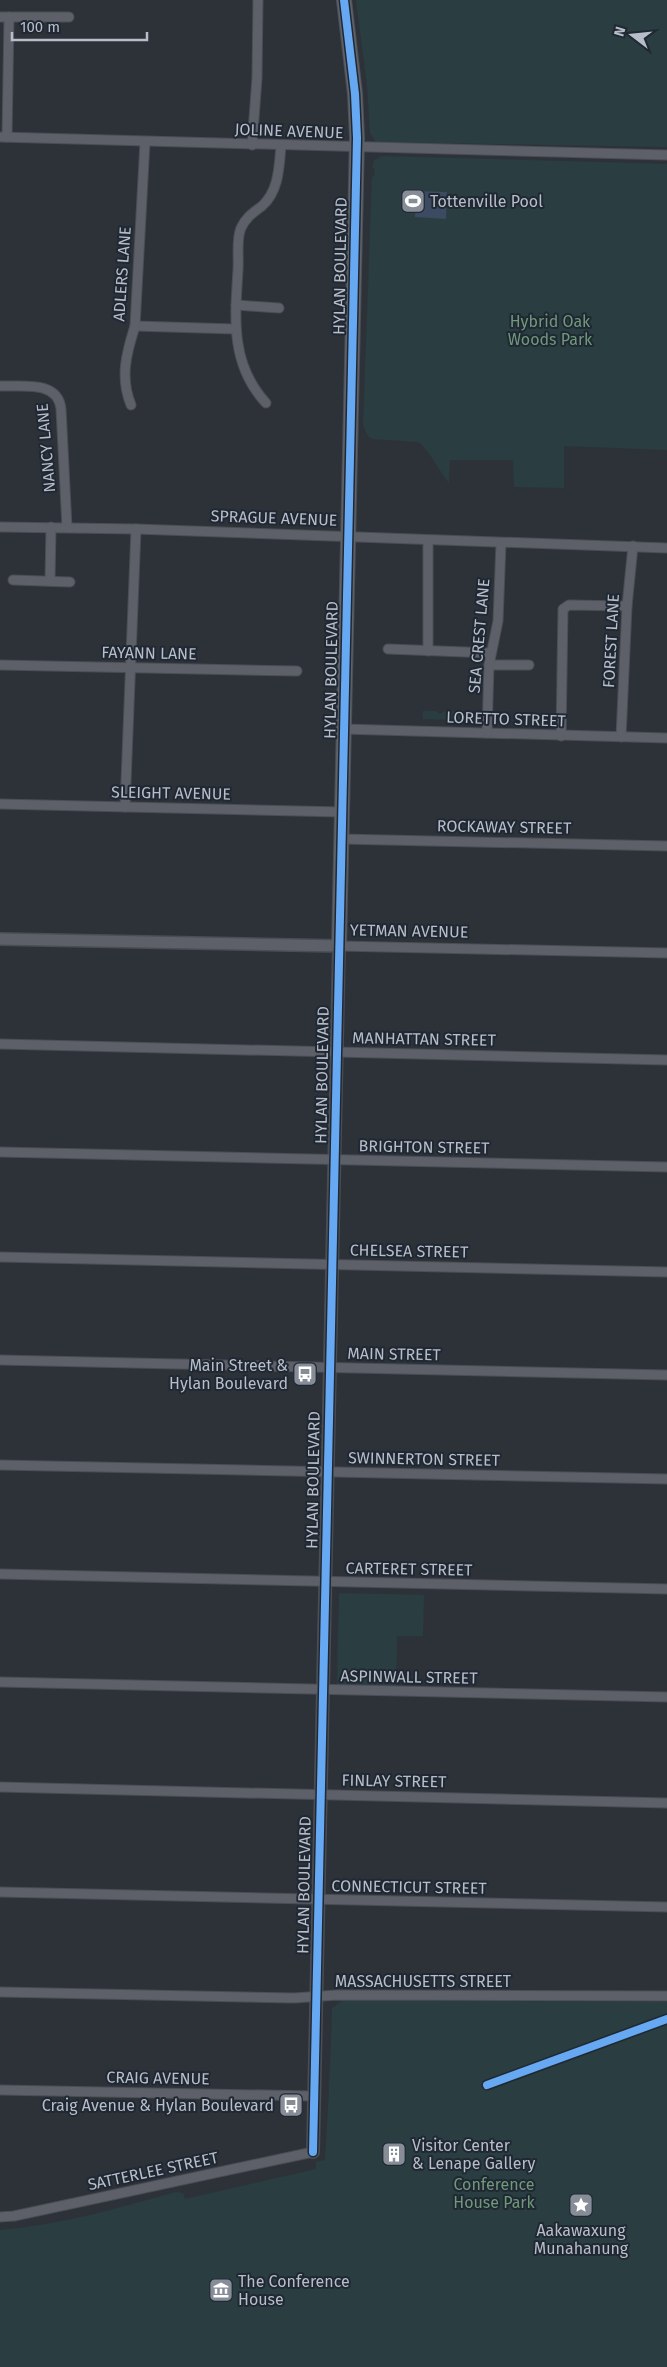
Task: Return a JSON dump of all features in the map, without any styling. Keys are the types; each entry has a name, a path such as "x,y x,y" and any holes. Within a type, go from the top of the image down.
{"main road":[{"name":"HYLAN BOULEVARD","path":"339,946 356,148 355,94 344,0"}],"street":[{"path":"252,145 257,78 258,0"},
{"path":"4,137 5,17 70,17"},
{"name":"JOLINE AVENUE","path":"4,137 667,155"},
{"name":"ADLERS LANE","path":"131,405 125,389 124,372 126,355 135,326 145,142"},
{"path":"266,403 244,371 236,344 235,329 240,232 246,219 266,202 272,193 279,172 281,146"},
{"path":"236,305 279,308"},
{"path":"135,326 235,329"},
{"name":"NANCY LANE","path":"0,386 46,388 54,392 59,398 66,527"},
{"name":"SPRAGUE AVENUE","path":"0,527 136,529 667,548"},
{"path":"50,581 51,527"},
{"path":"125,807 136,529"},
{"path":"428,540 428,651"},
{"name":"SEA CREST LANE","path":"487,733 489,665 498,621 501,543"},
{"name":"FOREST LANE","path":"621,737 626,606 633,546"},
{"path":"13,580 70,582"},
{"path":"561,736 562,612 564,607 626,606"},
{"path":"388,649 491,652"},
{"name":"FAYANN LANE","path":"0,665 298,671"},
{"path":"489,665 529,665"},
{"name":"LORETTO STREET","path":"343,729 667,738"},
{"name":"SLEIGHT AVENUE","path":"0,804 342,812"},
{"name":"ROCKAWAY STREET","path":"341,839 667,846"},
{"name":"YETMAN AVENUE","path":"0,939 667,953"},
{"name":"HYLAN BOULEVARD","path":"313,2152 339,946"},
{"name":"MANHATTAN STREET","path":"0,1044 667,1060"},
{"name":"BRIGHTON STREET","path":"0,1152 667,1167"},
{"name":"CHELSEA STREET","path":"0,1257 667,1272"},
{"name":"MAIN STREET","path":"0,1360 667,1375"},
{"name":"SWINNERTON STREET","path":"0,1465 667,1478"},
{"name":"CARTERET STREET","path":"0,1574 667,1589"},
{"name":"ASPINWALL STREET","path":"0,1682 667,1697"},
{"name":"FINLAY STREET","path":"0,1787 667,1802"},
{"name":"CONNECTICUT STREET","path":"0,1892 667,1907"},
{"name":"MASSACHUSETTS STREET","path":"0,1992 294,1998 316,1996 667,1996"},
{"name":"CRAIG AVENUE","path":"0,2090 314,2096"},
{"name":"SATTERLEE STREET","path":"0,2217 24,2214 313,2152"}],"green space":[{"path":"356,0 667,0 667,147 376,142 370,133 367,85"},
{"name":"Hybrid Oak Woods Park","path":"380,156 667,164 667,450 564,446 564,488 514,487 513,460 450,460 449,483 429,454 418,442 373,439 368,436 363,426 372,177 374,176 375,169 372,168 374,160 380,158"},
{"path":"423,711 435,711 440,714 445,711 482,713 482,721 423,719"},
{"path":"339,1593 424,1595 423,1636 397,1636 396,1687 337,1685"},
{"name":"Conference House Park","path":"343,2000 667,2002 667,2367 0,2367 0,2230 67,2220 176,2192 183,2193 185,2199 316,2169 316,2162 325,2160 332,2008"}],"water":[{"path":"416,191 447,192 446,219 415,217"}],"cycle path":[{"path":"313,2152 357,138 355,94 344,0"},
{"path":"487,2085 667,2019"}],"place":[{"name":"Tottenville Pool","path":"413,201"},
{"name":"Main Street & Hylan Boulevard","path":"305,1374"},
{"name":"Craig Avenue & Hylan Boulevard","path":"291,2105"},
{"name":"Visitor Center & Lenape Gallery","path":"394,2154"},
{"name":"Aakawaxung Munahanung","path":"581,2205"},
{"name":"The Conference House","path":"221,2290"}]}
